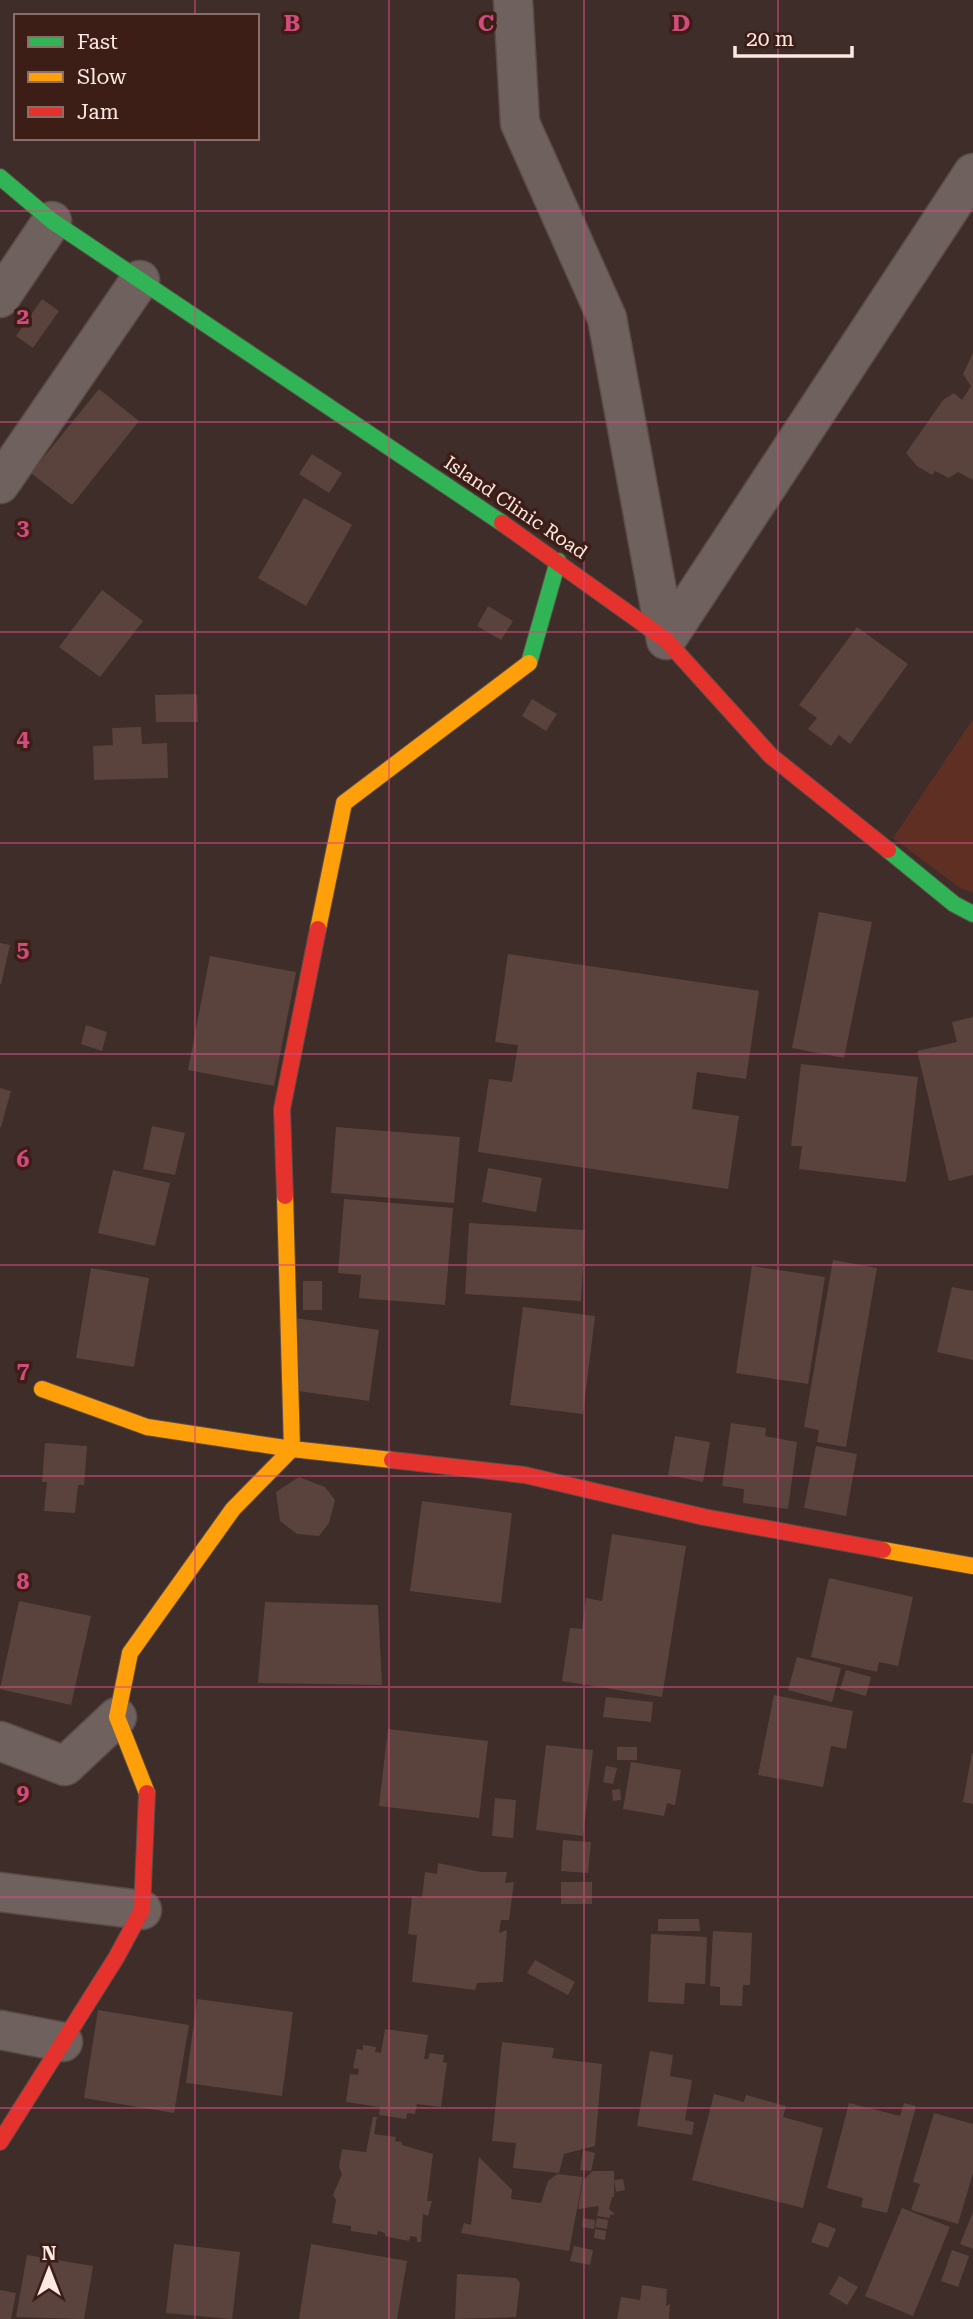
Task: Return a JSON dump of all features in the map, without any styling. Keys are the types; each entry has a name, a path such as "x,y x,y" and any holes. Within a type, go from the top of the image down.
{"street":[{"path":"513,0 520,123 607,318 666,640"},
{"path":"666,640 973,173"},
{"name":"Island Clinic Road","path":"0,177 52,221 558,561 666,640 771,756 954,904 973,914"},
{"path":"0,298 52,221"},
{"path":"0,484 140,280"},
{"path":"0,2142 116,1958 142,1910 149,1797 117,1717 131,1653 233,1509 292,1449 282,1109 344,803 530,662 558,561"},
{"path":"42,1390 147,1427 292,1449 526,1475 704,1517 973,1566"},
{"path":"0,1741 65,1766 117,1717"},
{"path":"0,1892 142,1910"},
{"path":"0,2030 63,2042"}],"shaded area":[{"path":"973,719 973,893 960,888 893,838"}],"building":[{"path":"42,299 59,311 33,348 16,336"},
{"path":"973,353 973,480 958,472 949,478 935,471 932,475 917,466 906,453 943,400 954,393 962,400 971,386 963,374"},
{"path":"99,389 139,421 72,505 31,473"},
{"path":"312,454 342,473 329,493 299,474"},
{"path":"304,498 352,525 306,606 258,578"},
{"path":"102,590 143,621 100,677 59,647"},
{"path":"488,606 513,621 501,640 477,626"},
{"path":"857,627 908,664 850,744 839,735 831,746 808,729 817,718 799,705"},
{"path":"197,694 198,722 156,722 155,695"},
{"path":"532,699 557,714 546,731 522,716"},
{"path":"141,727 142,744 167,743 168,778 94,780 93,746 113,745 112,728"},
{"path":"819,912 872,922 844,1058 792,1048"},
{"path":"0,943 10,945 1,984 0,984"},
{"path":"508,954 759,991 746,1079 697,1072 692,1109 739,1116 728,1189 478,1152 489,1079 512,1082 518,1045 495,1042"},
{"path":"210,956 296,972 274,1086 188,1070"},
{"path":"973,1017 973,1175 949,1181 917,1051 957,1042 952,1022"},
{"path":"86,1025 107,1032 102,1051 81,1044"},
{"path":"801,1064 918,1077 906,1182 799,1169 802,1146 791,1146"},
{"path":"0,1088 11,1091 1,1127 0,1127"},
{"path":"152,1126 185,1133 175,1175 143,1169"},
{"path":"336,1127 460,1137 454,1203 331,1193"},
{"path":"488,1168 542,1178 536,1212 482,1202"},
{"path":"113,1170 170,1183 155,1246 98,1233"},
{"path":"344,1199 453,1208 445,1305 359,1298 361,1275 338,1273"},
{"path":"469,1223 585,1230 581,1301 465,1294"},
{"path":"833,1260 877,1268 846,1447 817,1442 819,1430 804,1427"},
{"path":"752,1266 825,1277 808,1384 736,1373"},
{"path":"91,1268 149,1278 134,1367 76,1358"},
{"path":"303,1281 322,1281 322,1310 303,1310"},
{"path":"952,1287 973,1291 973,1360 937,1352"},
{"path":"523,1307 595,1316 583,1414 510,1405"},
{"path":"295,1318 379,1330 369,1401 284,1389"},
{"path":"731,1423 766,1428 765,1436 797,1442 788,1509 743,1503 744,1489 722,1486"},
{"path":"675,1436 710,1442 703,1482 668,1475"},
{"path":"45,1443 87,1446 84,1485 78,1485 75,1513 44,1511 47,1482 42,1482"},
{"path":"816,1446 857,1454 846,1516 804,1508"},
{"path":"299,1477 325,1487 335,1500 329,1523 319,1536 297,1534 280,1521 276,1492"},
{"path":"422,1501 512,1513 501,1603 410,1591"},
{"path":"612,1534 686,1546 662,1697 562,1681 570,1628 582,1629 586,1598 602,1601"},
{"path":"829,1578 913,1597 898,1666 879,1662 877,1672 811,1657"},
{"path":"19,1601 91,1616 71,1705 0,1689"},
{"path":"265,1602 378,1605 382,1685 258,1683"},
{"path":"797,1657 841,1668 832,1702 788,1690"},
{"path":"846,1670 871,1677 866,1696 840,1689"},
{"path":"774,1695 853,1711 846,1749 831,1746 823,1787 758,1775"},
{"path":"606,1697 653,1702 651,1722 603,1717"},
{"path":"388,1729 488,1741 479,1818 379,1806"},
{"path":"546,1745 593,1750 583,1836 536,1830"},
{"path":"617,1747 637,1747 637,1760 617,1760"},
{"path":"973,1753 973,1804 963,1802"},
{"path":"631,1762 681,1770 675,1805 667,1803 664,1816 623,1809"},
{"path":"606,1766 617,1768 613,1784 603,1782"},
{"path":"620,1789 621,1800 613,1801 612,1790"},
{"path":"495,1798 516,1800 513,1838 492,1836"},
{"path":"563,1840 591,1842 588,1873 561,1871"},
{"path":"438,1863 481,1872 507,1872 505,1883 514,1882 509,1920 501,1920 499,1933 507,1930 503,1982 477,1983 475,1990 412,1982 417,1935 408,1934 412,1896 422,1898 425,1872 437,1874"},
{"path":"561,1882 592,1882 592,1904 561,1904"},
{"path":"658,1919 699,1919 700,1931 658,1931"},
{"path":"713,1931 752,1933 750,1985 743,1985 742,2006 720,2005 720,1987 710,1986"},
{"path":"651,1934 707,1937 705,1984 685,1983 684,2004 648,2002"},
{"path":"535,1960 575,1982 568,1995 527,1973"},
{"path":"197,1999 293,2012 282,2096 186,2083"},
{"path":"98,2010 189,2025 174,2113 84,2098"},
{"path":"385,2029 428,2035 424,2059 428,2059 430,2053 444,2055 443,2062 447,2063 441,2107 417,2104 415,2114 407,2113 406,2119 379,2115 380,2107 346,2102 350,2074 358,2075 359,2069 353,2068 357,2049 363,2050 363,2045 376,2047 375,2052 381,2053"},
{"path":"502,2042 554,2048 552,2058 602,2064 595,2146 564,2154 559,2173 513,2168 516,2143 492,2141"},
{"path":"650,2051 673,2055 670,2076 692,2080 685,2120 694,2122 692,2135 637,2126"},
{"path":"714,2094 744,2102 746,2095 786,2106 783,2117 823,2128 803,2208 692,2180"},
{"path":"849,2103 900,2116 904,2103 916,2106 887,2213 861,2207 863,2198 827,2188"},
{"path":"934,2113 973,2124 973,2173 958,2224 911,2210 920,2184 913,2182"},
{"path":"373,2117 377,2117 374,2134 396,2137 395,2141 402,2142 402,2145 433,2154 427,2201 432,2201 428,2216 423,2214 421,2242 417,2242 417,2237 410,2236 409,2241 385,2236 385,2233 378,2231 377,2235 351,2231 351,2226 332,2223 336,2200 333,2195 342,2174 339,2167 342,2149 366,2152"},
{"path":"583,2150 595,2153 591,2171 580,2170"},
{"path":"479,2157 512,2190 511,2199 541,2203 548,2181 557,2174 583,2177 569,2251 461,2233 464,2223 471,2225"},
{"path":"593,2171 614,2171 614,2197 609,2209 615,2214 610,2215 610,2218 597,2216 599,2206 578,2209 583,2180"},
{"path":"623,2179 625,2190 616,2192 614,2180"},
{"path":"902,2208 950,2227 913,2316 865,2296"},
{"path":"973,2212 973,2249 960,2244"},
{"path":"583,2218 595,2220 594,2229 582,2227"},
{"path":"597,2218 608,2220 607,2229 595,2227"},
{"path":"819,2222 836,2229 828,2248 811,2242"},
{"path":"595,2229 606,2231 605,2240 594,2238"},
{"path":"174,2244 240,2252 232,2319 166,2313"},
{"path":"311,2244 407,2261 397,2319 299,2319"},
{"path":"574,2246 593,2250 590,2265 570,2261"},
{"path":"952,2250 969,2256 958,2287 941,2281"},
{"path":"27,2255 93,2266 84,2319 16,2317"},
{"path":"457,2274 516,2278 520,2283 516,2317 455,2319"},
{"path":"839,2276 858,2287 847,2305 829,2294"},
{"path":"642,2285 667,2289 666,2306 670,2304 669,2319 617,2319 621,2297 640,2300"},
{"path":"0,2290 16,2293 11,2319 0,2319"}],"traffic: fast":[{"path":"0,177 52,221 502,523"},
{"path":"529,663 558,561"},
{"path":"888,850 954,904 973,914"}],"traffic: slow":[{"path":"318,929 344,803 529,663"},
{"path":"42,1389 147,1427 292,1449 285,1196"},
{"path":"147,1793 117,1717 130,1653 233,1509 292,1449 392,1460"},
{"path":"883,1550 973,1566"}],"traffic: jam":[{"path":"502,523 666,640 771,756 888,850"},
{"path":"285,1196 282,1109 318,929"},
{"path":"392,1460 525,1475 704,1517 883,1550"},
{"path":"0,2142 116,1958 142,1910 147,1793"}]}
